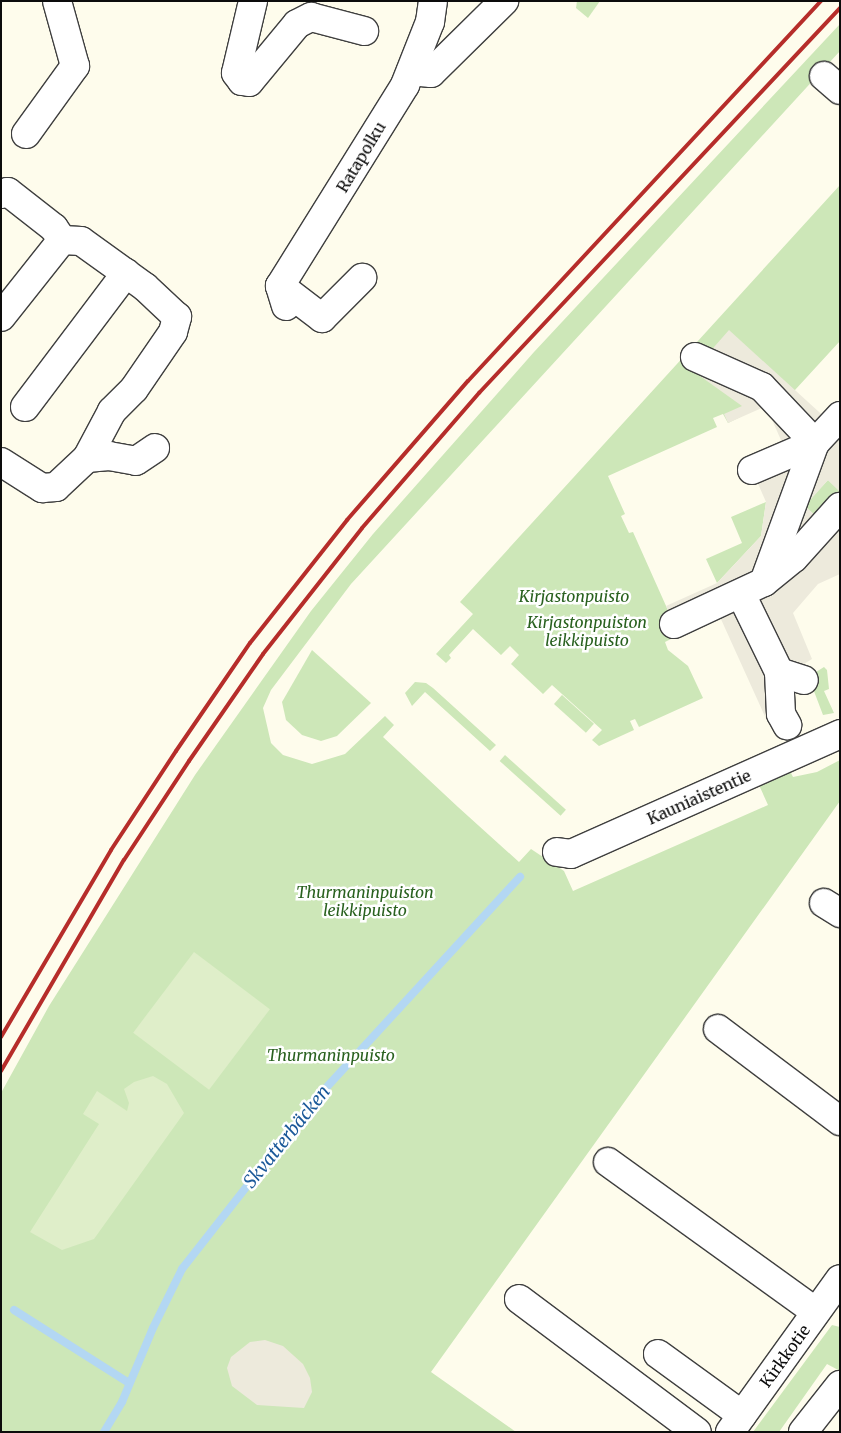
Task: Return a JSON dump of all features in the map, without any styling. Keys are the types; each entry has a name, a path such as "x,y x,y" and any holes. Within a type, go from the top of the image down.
{"street":[{"path":"26,134 75,66 57,1"},
{"path":"254,1 236,73 242,81 249,82 297,24 311,17 364,31"},
{"name":"Ratapolku","path":"362,278 322,318 283,296 341,211 411,71 430,22 433,1"},
{"path":"411,71 431,73 504,1"},
{"path":"1,194 8,192 54,228 62,240"},
{"path":"1,462 42,488 56,487 87,458 112,411 134,389 173,332 177,317 126,273 81,241 62,240"},
{"path":"1,317 62,240"},
{"path":"24,407 126,273"},
{"path":"695,357 762,387 815,443"},
{"path":"787,726 781,714 791,676 753,588 815,443 840,416"},
{"path":"752,470 815,443"},
{"path":"87,458 109,456 136,461 155,448"},
{"path":"674,624 753,588 794,558 840,507"},
{"name":"Kauniaistentie","path":"558,852 571,854 840,734"},
{"path":"718,1029 840,1121"},
{"path":"608,1162 826,1310"},
{"name":"Kirkkotie","path":"736,1423 826,1310 840,1279"},
{"path":"519,1299 698,1432"},
{"path":"658,1354 736,1423"},
{"path":"803,1432 840,1385"}],"green space":[{"path":"577,1 600,1 588,18 576,8"},
{"name":"Thurmaninpuisto","path":"840,24 840,51 351,584 271,690 263,708 271,743 283,755 312,764 345,754 385,716 394,725 383,737 458,807 519,862 531,849 564,871 573,891 768,805 759,785 790,771 793,777 817,772 840,760 840,801 431,1372 516,1432 1,1432 1,1093 49,1006 195,775 311,611 373,534 534,352"},
{"name":"Kirjastonpuisto","path":"840,185 840,341 795,390 728,423 723,414 713,418 717,427 608,476 625,514 621,516 629,533 633,532 679,635 665,642 668,650 688,666 703,698 639,727 635,719 630,721 634,730 599,746 592,740 602,730 552,685 543,694 511,664 519,655 510,646 501,655 473,629 449,655 451,658 446,663 436,654 473,614 460,602"},
{"path":"828,480 840,491 816,517 804,506"},
{"path":"766,502 761,536 717,583 706,559 742,543 731,517"},
{"path":"312,650 371,703 337,736 321,741 302,735 286,720 282,702"},
{"path":"824,667 827,670 829,689 824,691 834,713 823,715 812,686 816,672"},
{"path":"415,682 426,683 433,688 496,745 490,751 425,692 412,706 405,693"},
{"path":"562,695 594,724 586,733 554,704"},
{"path":"505,755 566,810 561,816 500,761"},
{"path":"194,952 270,1009 209,1090 133,1033"},
{"path":"153,1076 167,1084 184,1113 94,1239 62,1250 30,1232 99,1124 83,1114 97,1091 127,1111 129,1103 124,1089 134,1082"},
{"path":"832,1325 840,1327 840,1371 827,1364 779,1432 753,1432"}],"shaded area":[{"path":"729,330 830,422 840,411 840,574 818,584 793,613 812,659 794,670 790,684 795,707 767,721 720,617 679,635 666,606 717,583 761,536 766,502 749,463 784,447 766,406 728,423 724,414 742,406 693,371","holes":["828,480 839,491 816,516 805,506"]},
{"path":"265,1340 283,1346 303,1364 310,1378 312,1392 304,1408 257,1405 232,1386 227,1368 231,1357 250,1342"}],"waterway":[{"name":"Skvatterbäcken","path":"104,1432 122,1402 153,1328 182,1269 313,1102 520,877"},
{"path":"14,1310 129,1383"}],"railway":[{"path":"1,1037 111,850 176,751 250,643 347,520 468,381 821,1"},
{"path":"1,1071 124,860 189,761 263,654 362,528 479,393 840,8"}],"park label":[{"name":"Kirjastonpuiston leikkipuisto","path":"587,631"},
{"name":"Thurmaninpuiston leikkipuisto","path":"365,901"}]}
